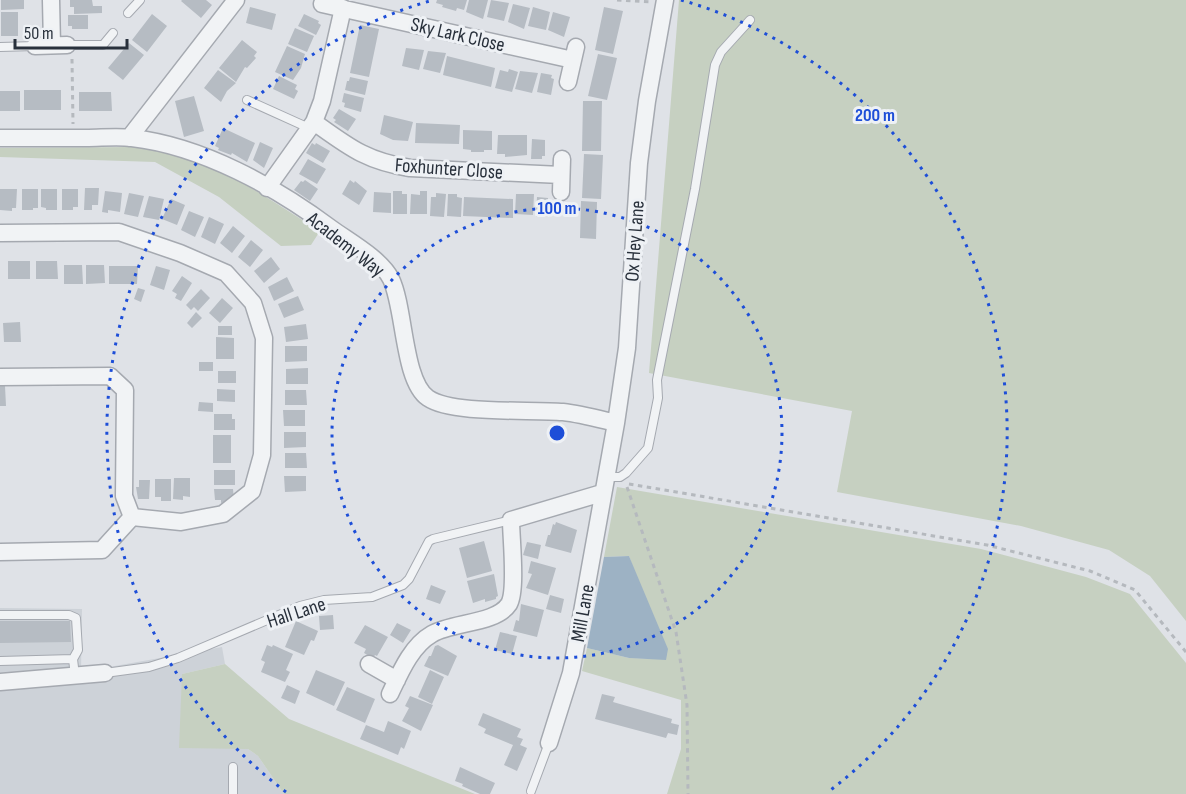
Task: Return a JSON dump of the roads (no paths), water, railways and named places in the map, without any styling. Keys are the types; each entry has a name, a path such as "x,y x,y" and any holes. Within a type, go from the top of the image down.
{"street":[{"path":"35,45 64,45 51,0"},
{"path":"129,138 236,0"},
{"name":"Ox Hey Lane","path":"605,484 627,348 639,163 647,101 665,1"},
{"name":"Sky Lark Close","path":"322,4 575,53 568,82"},
{"path":"267,188 311,125 322,101 343,8"},
{"name":"Foxhunter Close","path":"311,125 371,159 388,165 561,175"},
{"name":"Academy Way","path":"0,138 129,138 161,142 188,149 232,169 326,224 380,265 390,278 397,298 413,375 420,390 428,398 462,408 563,412 616,423"},
{"path":"0,233 118,232 180,253 226,273 253,303 264,338 262,455 252,491 223,513 182,522 132,517"},
{"path":"0,377 110,376 125,390 124,496 132,517"},
{"name":"Hall Lane","path":"511,520 605,484"},
{"name":"Mill Lane","path":"549,743 571,673 605,484"},
{"path":"0,552 102,550 132,517"},
{"path":"369,664 393,687 414,650 432,633 494,615 509,604 513,588 511,520"},
{"name":"Hall Lane","path":"0,682 105,673"}],"lane":[{"path":"128,14 140,0"},
{"path":"605,484 626,473 648,448 658,398 657,380 694,189 715,65 721,52 750,20"},
{"path":"64,45 103,45 113,33"},
{"path":"0,46 35,45"},
{"path":"247,100 311,125"},
{"name":"Hall Lane","path":"105,673 149,667 178,658 300,606 324,600 372,597 403,585 409,579 429,541 433,538 511,520"},
{"path":"0,615 69,615 76,618 78,650 73,659 76,676"},
{"path":"0,661 73,659"},
{"path":"531,791 549,743"},
{"path":"233,767 233,794"}],"water":[{"path":"629,556 668,649 666,660 629,658 587,648 604,557"}]}
